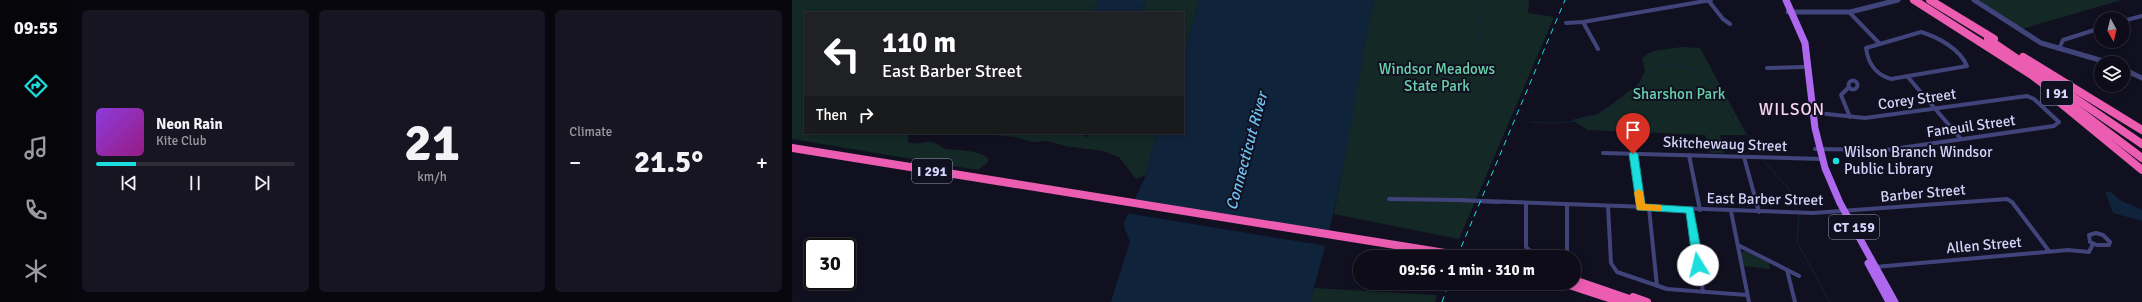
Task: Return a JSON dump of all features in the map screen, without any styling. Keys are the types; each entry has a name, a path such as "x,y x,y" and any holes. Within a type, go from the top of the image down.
{"highway":[{"name":"I 91","path":"1914,0 1969,33 2060,95 2142,158"},
{"path":"1921,0 2038,75 2142,152"},
{"path":"1924,0 2035,70 2142,144"},
{"name":"I 91","path":"1930,0 2020,56 2142,139"},
{"path":"1969,33 2064,105 2142,170"},
{"path":"2020,56 2037,64 2142,130"},
{"name":"I 291","path":"792,148 1071,197"},
{"name":"I 291","path":"792,153 1394,250"},
{"name":"I 291","path":"1356,243 1418,250"},
{"path":"1581,282 1638,302"},
{"path":"1581,289 1621,302"},
{"path":"1574,290 1605,302"},
{"path":"1604,290 1624,294 1647,302"}],"main road":[{"name":"CT 159","path":"1783,0 1804,40 1803,67 1810,113 1820,159 1842,211 1873,267 1895,302"},
{"name":"CT 159","path":"1786,0 1790,12"},
{"name":"CT 159","path":"1804,56 1810,113"},
{"name":"CT 159","path":"1873,267 1889,302"}],"street":[{"path":"1566,23 1583,22 1709,0 1723,19 1730,24"},
{"path":"1790,12 1849,12 1897,0"},
{"path":"1974,0 2031,37 2058,49 2094,59"},
{"path":"1849,12 1879,43"},
{"path":"2130,19 2142,16"},
{"path":"1583,22 1598,49"},
{"path":"2058,49 2063,40 2094,30"},
{"path":"1914,33 1928,34 1961,56 1967,63 1967,66 1964,68 1891,79 1884,78 1876,72 1866,50 1869,46 1879,43 1914,33"},
{"path":"1767,68 1803,67"},
{"path":"2130,72 2142,78"},
{"path":"1907,76 1961,139"},
{"path":"1849,87 1841,95 1848,108 1850,117"},
{"name":"Corey Street","path":"1810,113 1865,118 2030,96 2057,120 2058,124"},
{"name":"Faneuil Street","path":"1817,149 1880,151 2058,124"},
{"name":"Skitchewaug Street","path":"1603,153 1820,159"},
{"path":"1633,154 1641,207"},
{"path":"1689,155 1700,210"},
{"path":"1744,157 1760,212"},
{"name":"East Barber Street","path":"1389,199 1457,200 1797,213 1842,211"},
{"name":"Barber Street","path":"1842,211 2009,200 2049,251"},
{"path":"1526,203 1525,244 1528,250"},
{"path":"1567,204 1567,250"},
{"path":"1608,206 1611,263 1614,269 1667,289 1747,295"},
{"path":"1649,208 1657,286"},
{"path":"1690,209 1703,292"},
{"path":"1731,211 1749,302"},
{"name":"Allen Street","path":"1873,267 2049,251 2070,250 2089,252 2093,244"},
{"path":"1738,245 1799,276"},
{"path":"1787,270 1795,302"}],"green space":[{"path":"792,0 1098,0 1094,12 804,12 804,134 908,134 908,142 932,142 946,149 978,153 988,158 988,162 978,170 792,139"},
{"path":"1146,0 1199,0 1184,55 1184,12 1141,12"},
{"name":"Windsor Meadows State Park","path":"1374,0 1529,0 1528,13 1554,17 1459,239 1334,214"},
{"path":"1979,0 2121,0 2022,29"},
{"name":"Sharshon Park","path":"1682,47 1700,48 1747,135 1720,135 1724,153 1710,153 1705,135 1588,130 1572,120 1597,114 1610,106 1639,83 1645,71 1642,58 1653,51"},
{"path":"988,134 1080,134 1088,137 1090,134 1156,134 1146,175 1136,179 1119,157 1103,151 1065,146 1047,141 1033,142 1015,137"},
{"path":"1744,251 1769,263 1770,269 1744,266 1741,253"},
{"path":"1314,288 1437,295 1435,302 1310,302"}],"water":[{"path":"1098,0 1146,0 1141,12 1094,12"},
{"name":"Connecticut River","path":"1199,0 1374,0 1341,177 1329,231 1310,302 1111,302 1130,241 1125,230 1124,223 1146,175 1156,134 1184,134 1184,55"},
{"path":"2105,192 2111,192 2120,200 2142,210 2142,221 2113,213"}],"pier":[{"path":"1130,205 1331,232 1327,246 1126,213"}],"waterway":[{"path":"1479,0 1477,9 1481,38 1479,48 1491,76 1497,102 1509,116"},
{"path":"1531,122 1560,123 1600,114 1612,108 1636,91 1647,74 1655,68 1676,65 1691,69 1707,78 1717,91 1733,118 1754,143 1760,154"},
{"path":"1763,160 1789,189 1798,212"},
{"path":"1799,215 1797,242 1830,302"}],"railway":[{"path":"1460,250 1565,0"},
{"path":"1442,302 1446,290"}],"slow traffic":[{"path":"1639,192 1641,207 1658,208"}],"place":[{"name":"Wilson Branch Windsor Public Library","path":"1836,161"}],"district":[{"name":"WILSON","path":"1792,109"}],"route":[{"path":"1633,154 1641,207 1690,209 1698,265"}]}
